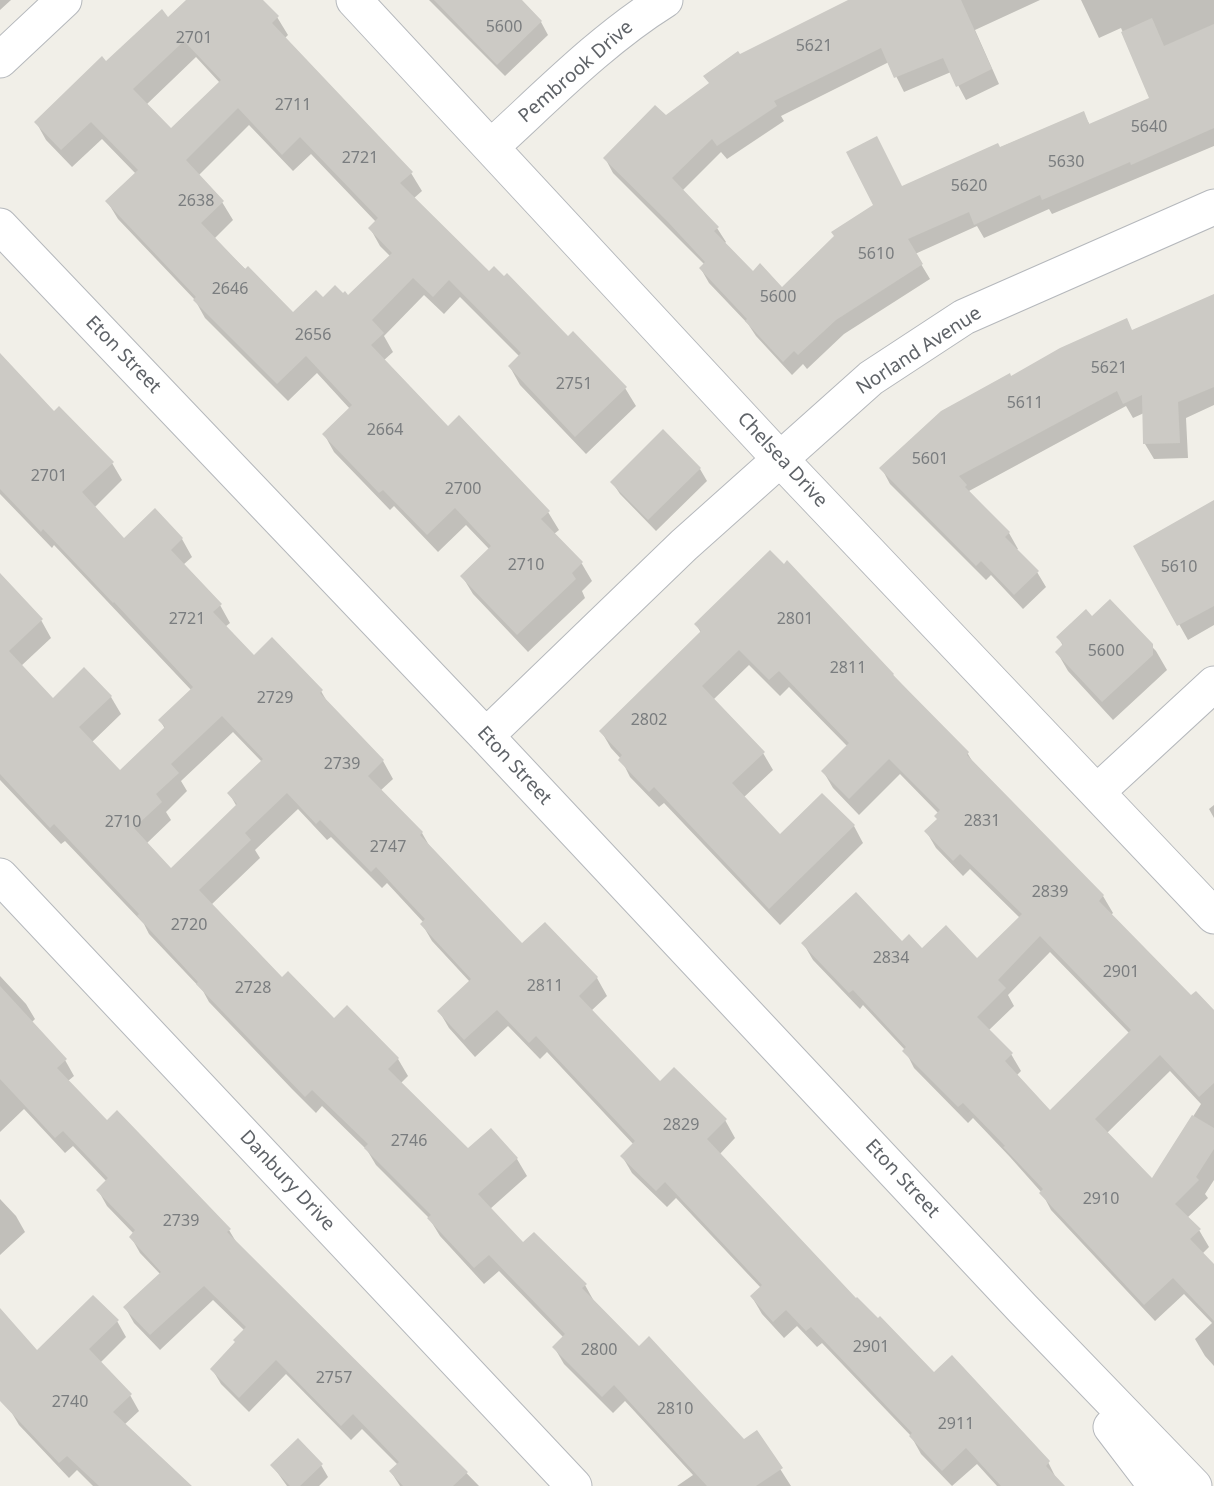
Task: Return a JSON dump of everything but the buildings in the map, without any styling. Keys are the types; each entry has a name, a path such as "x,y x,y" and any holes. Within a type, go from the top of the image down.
{"street":[{"path":"0,60 64,0"},
{"name":"Chelsea Drive","path":"354,0 779,458 1214,916"},
{"name":"Pembrook Drive","path":"491,147 594,54 642,14 664,0"},
{"name":"Norland Avenue","path":"486,736 684,545 871,378 964,317 1214,207"},
{"name":"Eton Street","path":"0,226 486,736 1023,1309 1194,1486"},
{"path":"1097,792 1214,684"},
{"name":"Danbury Drive","path":"0,876 574,1486"},
{"name":"Eton Street","path":"1023,1309 1156,1486"}]}
